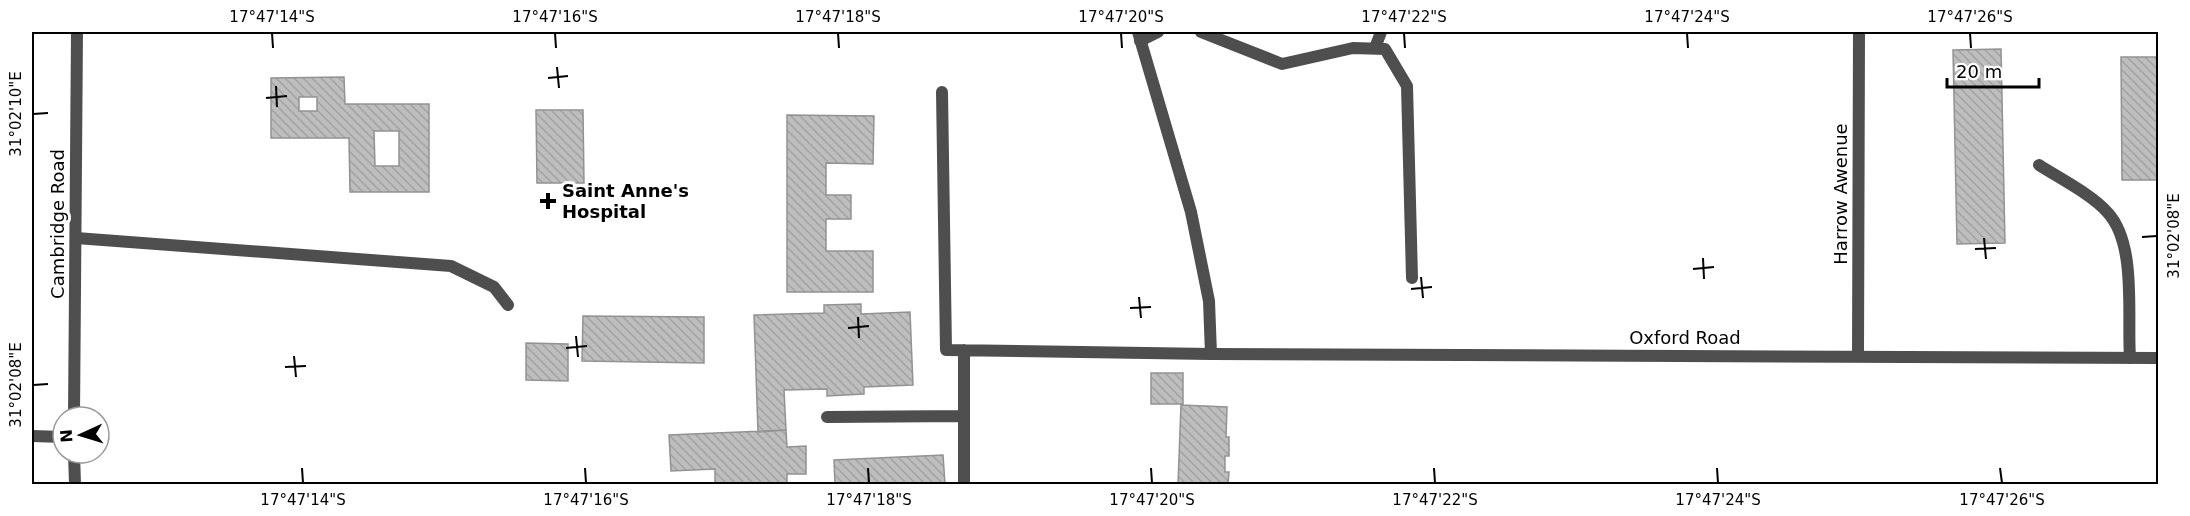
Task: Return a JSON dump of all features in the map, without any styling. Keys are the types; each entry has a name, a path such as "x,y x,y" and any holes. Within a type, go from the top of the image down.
{"street":[{"name":"Cambridge Road","path":"74,405 77,32"},
{"path":"1158,32 1139,36 1191,212 1209,301 1211,354"},
{"path":"1201,32 1282,64 1353,48 1385,49 1407,86 1412,278"},
{"path":"1375,48 1381,32"},
{"name":"Harrow Awenue","path":"1858,357 1859,32"},
{"path":"942,92 946,350 964,350 964,484"},
{"path":"2039,165 2108,212 2121,234 2127,260 2130,358"},
{"path":"76,238 451,266 494,287 508,305"},
{"name":"Oxford Road","path":"964,350 1211,354 2158,358"},
{"path":"827,417 964,416"},
{"path":"32,436 51,437"},
{"path":"74,465 75,484"}],"building":[{"path":"2001,49 2005,243 1957,244 1953,50"},
{"path":"2121,57 2158,57 2158,180 2122,180"},
{"path":"344,77 345,104 429,104 429,192 350,192 349,138 271,138 271,78","holes":["299,97 317,97 317,111 299,111","374,131 399,131 399,166 375,166"]},
{"path":"536,110 583,110 584,183 537,183"},
{"path":"787,115 874,116 873,164 826,163 826,195 851,195 851,219 826,219 826,251 873,251 873,292 787,292"},
{"path":"861,304 861,314 910,312 913,385 864,387 864,394 827,396 827,389 784,390 786,430 758,432 754,315 824,313 824,305"},
{"path":"583,316 704,317 704,363 582,361"},
{"path":"526,343 568,344 568,381 526,380"},
{"path":"1151,373 1183,373 1183,404 1151,404"},
{"path":"1181,405 1227,407 1226,437 1229,437 1229,456 1225,456 1225,472 1229,472 1228,484 1178,484"},
{"path":"786,430 787,447 806,446 806,474 787,474 787,484 715,484 715,469 671,471 669,435"},
{"path":"943,455 945,484 835,484 834,460"}],"place":[{"name":"Saint Anne's Hospital","path":"548,201"}]}
